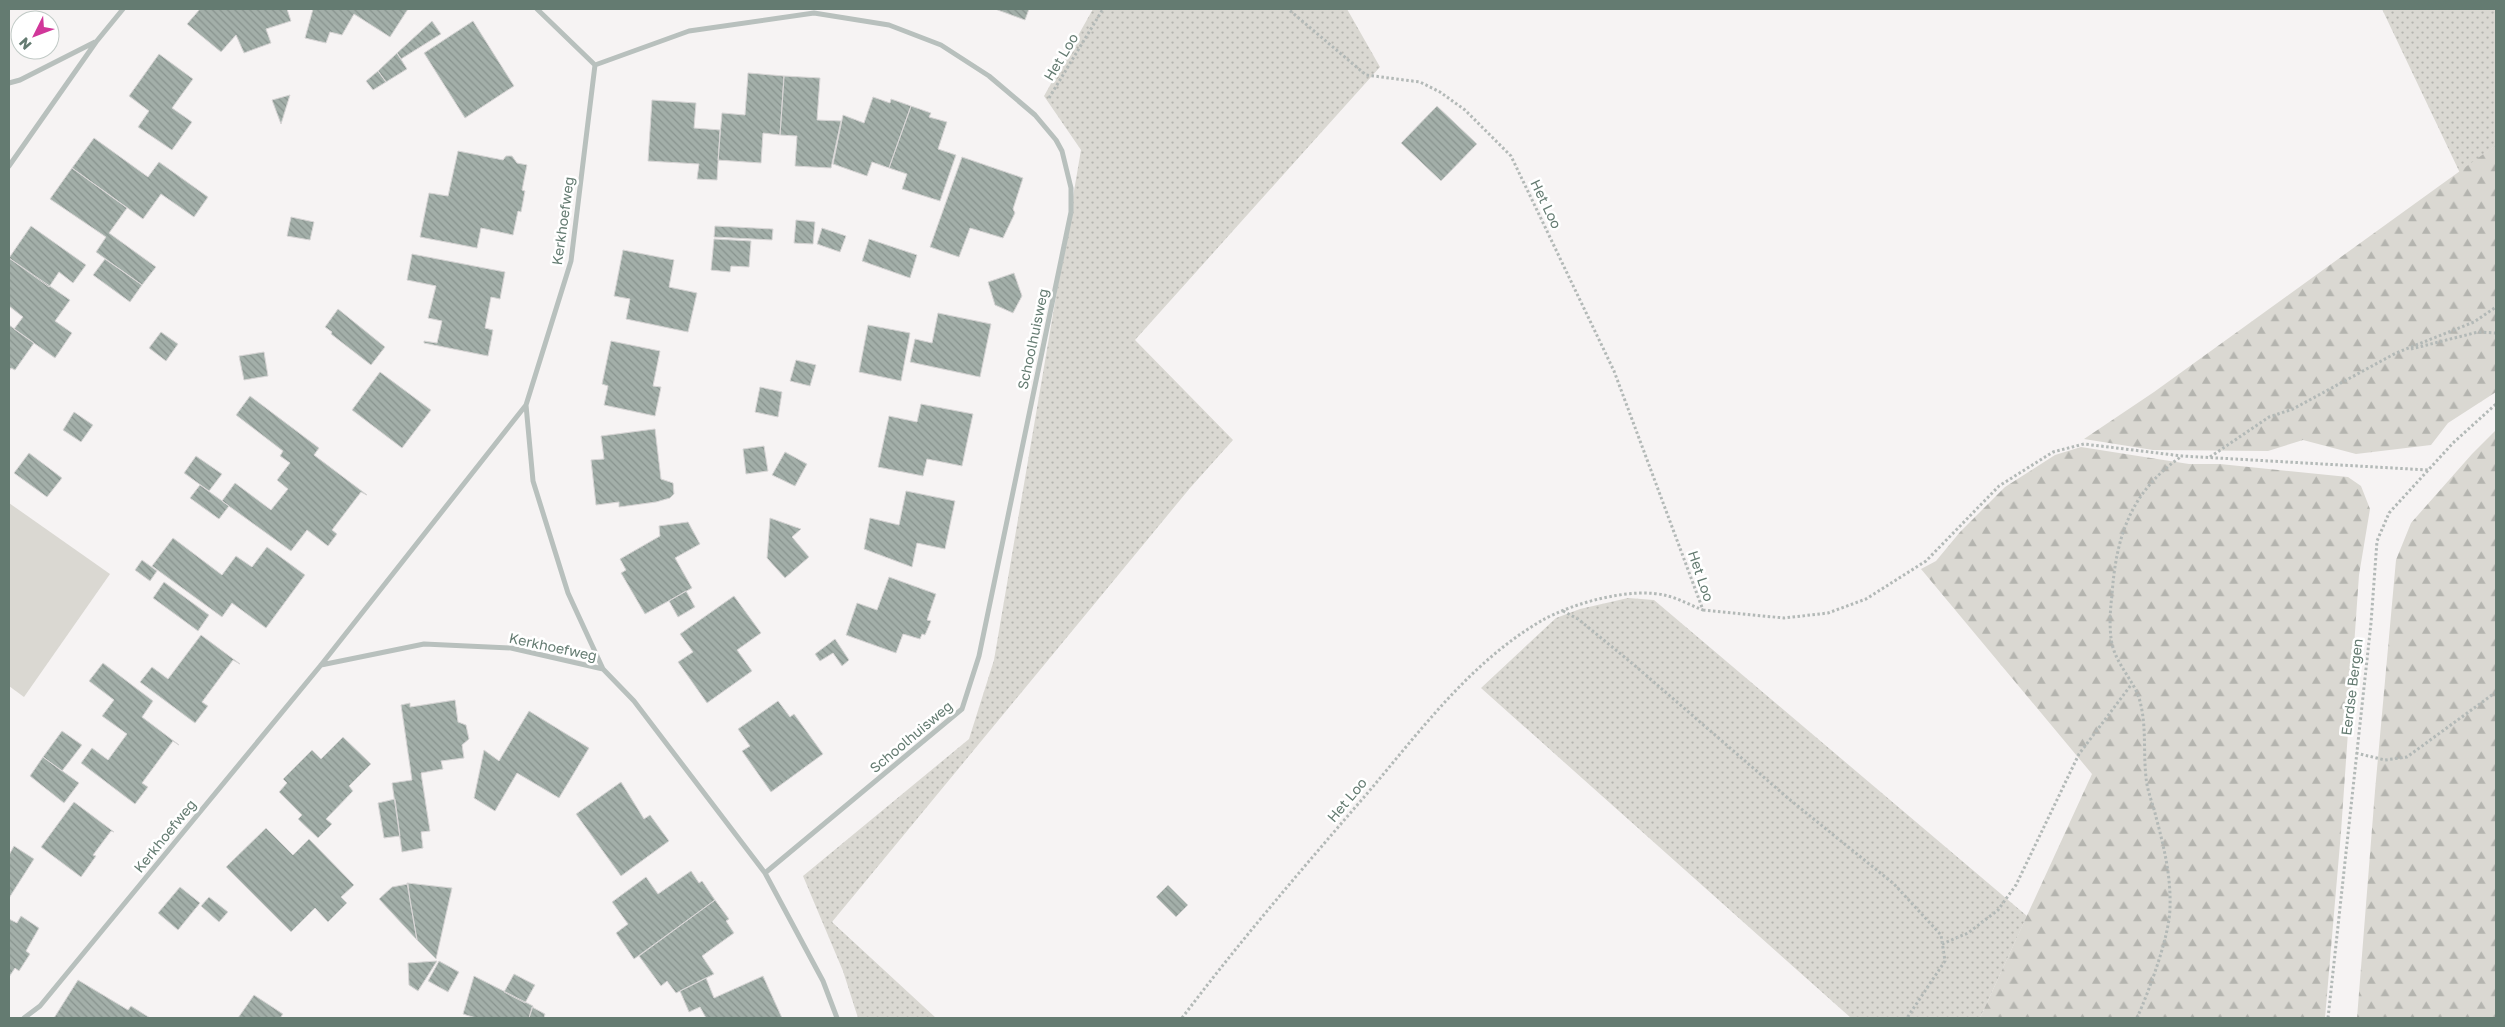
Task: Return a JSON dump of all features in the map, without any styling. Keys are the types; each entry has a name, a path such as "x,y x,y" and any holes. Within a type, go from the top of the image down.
{"street":[{"path":"9,166 96,42 123,9"},
{"path":"537,9 595,65"},
{"name":"Schoolhuisweg","path":"595,65 689,31 814,13 889,25 941,45 988,76 1035,115 1056,140 1062,151 1072,188 1071,212 979,656 962,709 766,873"},
{"path":"9,83 20,80 96,42"},
{"name":"Kerkhoefweg","path":"24,1018 40,1006 321,665 526,404 571,261 595,65"},
{"name":"Kerkhoefweg","path":"526,404 533,481 568,593 603,669 634,701 766,873"},
{"name":"Kerkhoefweg","path":"321,665 424,644 511,648 603,669"},
{"path":"766,873 823,981 836,1018"}],"path":[{"name":"Het Loo","path":"1035,115 1045,104 1103,9"},
{"name":"Het Loo","path":"1288,9 1366,76 1420,82 1440,92 1465,110 1511,156 1614,371 1703,610"},
{"path":"2210,457 2269,417 2293,409 2396,353 2474,322 2496,307"},
{"path":"2396,353 2478,332 2496,333"},
{"name":"Eerdse Bergen","path":"2328,1018 2371,623 2377,541 2389,513 2453,443 2496,404"},
{"path":"1703,610 1784,618 1828,613 1866,599 1926,561 1999,486 2053,452 2084,444 2182,456 2428,470"},
{"path":"2137,1018 2159,957 2171,908 2168,865 2146,778 2144,734 2139,698 2122,671 2112,644 2110,610 2118,547 2126,519 2139,498 2169,465 2182,456"},
{"name":"Het Loo","path":"1182,1018 1228,956 1442,706 1494,654 1541,621 1563,610 1619,594 1667,596 1703,610"},
{"path":"1563,610 1578,619 1633,664 1788,799 1894,884 1941,935 1945,961 1907,1018"},
{"path":"1942,944 1968,933 1998,910 2016,885 2078,754 2132,685"},
{"path":"2356,753 2384,760 2407,757 2496,692"}],"green space":[{"path":"1093,9 1347,9 1380,67 1135,340 1233,440 1190,488 832,922 936,1018 858,1018 843,971 803,876 969,739 994,660 1081,150 1044,96"},
{"path":"2382,9 2496,9 2496,145 2460,173"},
{"path":"2496,145 2496,392 2448,423 2431,445 2356,454 2303,440 2268,451 2153,450 2084,439 2154,392"},
{"path":"2496,430 2496,1018 2357,1018 2396,560 2411,523 2472,454"},
{"path":"2081,447 2189,464 2220,464 2348,477 2361,486 2370,509 2359,575 2341,832 2325,1018 1980,1018 2092,774 1921,569 1936,561 1960,532 2005,487 2055,455"},
{"path":"9,503 110,574 24,697 9,686"},
{"path":"1628,598 1654,600 2027,916 1980,1018 1851,1018 1481,688 1556,618 1580,609"}],"building":[{"path":"200,9 287,9 291,21 266,29 271,43 244,53 236,35 221,52 187,24"},
{"path":"313,9 408,9 390,37 354,14 342,35 330,32 326,43 305,38"},
{"path":"995,9 1029,9 1025,20"},
{"path":"432,21 441,34 401,59 397,53"},
{"path":"473,21 514,86 465,118 424,53"},
{"path":"397,53 407,69 386,82 378,71"},
{"path":"159,54 193,79 172,108 192,122 172,150 138,127 149,111 129,96"},
{"path":"378,71 386,82 373,90 366,81"},
{"path":"748,73 784,76 780,135 763,133 761,163 718,160 722,113 745,115"},
{"path":"784,76 820,78 817,120 841,121 831,168 795,166 797,136 780,135"},
{"path":"290,95 281,124 272,100"},
{"path":"873,97 890,103 891,99 911,106 889,168 872,162 867,176 833,164 843,115 864,123"},
{"path":"652,100 696,103 694,128 720,130 717,180 697,179 699,164 648,161"},
{"path":"911,106 931,113 929,117 947,122 938,149 956,155 940,201 902,189 907,174 889,168"},
{"path":"1437,106 1477,144 1441,181 1401,143"},
{"path":"94,138 148,177 159,162 208,197 194,217 161,194 143,219 72,168"},
{"path":"458,151 503,160 506,156 512,156 517,163 527,165 522,190 525,191 521,212 518,211 513,235 481,228 477,248 420,237 429,193 448,196"},
{"path":"962,157 1023,178 1013,209 1015,213 1003,238 970,228 959,257 930,247"},
{"path":"72,168 127,208 109,233 156,267 142,285 96,252 106,237 50,199"},
{"path":"291,217 314,222 310,240 287,236"},
{"path":"796,220 815,222 813,244 794,243"},
{"path":"31,226 86,265 73,283 59,272 49,287 9,258"},
{"path":"715,226 773,229 772,240 714,237"},
{"path":"822,228 846,236 840,252 817,244"},
{"path":"714,239 751,241 749,267 731,266 730,272 711,270"},
{"path":"869,239 917,255 910,278 862,261"},
{"path":"623,250 674,260 669,287 697,293 688,332 626,319 630,299 614,296"},
{"path":"412,254 505,272 500,299 491,297 485,328 493,330 488,356 424,343 424,341 437,343 442,321 428,318 436,286 407,280"},
{"path":"9,258 70,300 55,321 72,333 55,358 14,329 23,317 9,306"},
{"path":"105,259 142,285 130,302 93,275"},
{"path":"1014,273 1022,296 1013,313 995,305 988,282"},
{"path":"338,309 385,347 371,365 331,334 332,332 325,327"},
{"path":"938,313 991,324 980,377 910,362 915,339 932,343"},
{"path":"9,325 34,343 15,370 11,368 9,371"},
{"path":"868,325 910,333 901,381 859,372"},
{"path":"161,332 178,344 166,361 149,348"},
{"path":"611,341 660,351 653,386 661,387 655,416 604,405 608,386 602,384"},
{"path":"264,352 268,376 244,380 239,356"},
{"path":"796,360 816,365 810,386 790,381"},
{"path":"380,372 431,410 402,448 352,410"},
{"path":"760,387 782,392 778,417 755,412"},
{"path":"250,396 319,448 314,455 367,495 361,492 332,530 337,534 328,546 307,530 291,551 222,501 235,483 271,510 288,489 277,480 290,463 280,456 283,451 236,415"},
{"path":"921,404 973,414 962,466 927,459 923,476 878,467 889,416 917,422"},
{"path":"74,412 93,425 81,442 63,430"},
{"path":"655,429 661,479 673,483 674,494 670,498 656,502 619,507 619,502 596,505 591,460 604,459 601,436"},
{"path":"764,446 768,471 746,474 743,449"},
{"path":"785,452 807,464 795,486 772,475"},
{"path":"29,453 62,478 47,497 14,473"},
{"path":"196,456 222,474 209,491 184,473"},
{"path":"200,485 229,506 219,519 190,498"},
{"path":"906,491 955,501 945,549 917,543 912,567 864,549 870,518 899,525"},
{"path":"770,518 801,529 792,537 809,557 785,578 767,558"},
{"path":"688,522 700,544 675,558 692,588 645,614 621,573 626,570 620,559 660,536 659,526"},
{"path":"173,538 222,575 236,556 252,567 267,547 305,575 266,628 232,603 222,617 152,566"},
{"path":"142,560 157,571 150,581 135,570"},
{"path":"889,577 936,594 927,620 931,621 925,635 922,634 920,639 903,634 896,653 846,635 857,603 877,610"},
{"path":"164,582 209,615 198,631 153,598"},
{"path":"686,591 695,607 678,617 669,601"},
{"path":"734,596 761,633 737,650 752,671 707,703 678,662 693,652 680,634"},
{"path":"201,635 240,664 233,660 202,702 208,706 195,723 140,682 152,667 168,679"},
{"path":"835,639 849,660 842,666 833,653 820,661 815,654"},
{"path":"103,663 153,701 142,717 179,745 173,741 142,783 148,787 135,804 81,763 92,748 108,760 127,734 102,716 114,700 89,681"},
{"path":"455,700 458,722 466,725 469,739 462,745 464,758 441,761 443,769 421,773 430,831 421,832 423,848 402,852 392,783 412,780 401,705 410,703 410,707"},
{"path":"778,701 790,717 794,714 823,754 771,792 742,751 750,746 738,729"},
{"path":"529,711 589,748 559,798 517,773 495,811 474,798 484,750 499,761"},
{"path":"62,731 82,745 62,771 43,757"},
{"path":"343,737 371,764 349,786 353,791 326,819 332,824 318,838 298,819 302,815 279,792 287,783 283,779 312,750 321,759"},
{"path":"43,757 79,783 64,803 30,776"},
{"path":"621,782 644,819 650,815 669,841 621,876 576,814"},
{"path":"395,799 400,836 384,838 378,803"},
{"path":"74,802 114,832 111,831 93,855 96,856 81,877 41,847"},
{"path":"266,828 293,855 309,839 354,885 341,897 347,903 328,922 315,908 291,932 226,867"},
{"path":"14,846 34,859 9,898 9,855"},
{"path":"691,871 699,883 702,881 715,900 634,959 616,933 628,924 612,902 646,877 658,894"},
{"path":"407,883 452,888 436,959 417,940"},
{"path":"408,884 417,940 379,899 392,887"},
{"path":"1168,885 1188,905 1176,917 1156,897"},
{"path":"180,887 200,903 178,930 158,913"},
{"path":"209,897 228,912 219,922 201,906"},
{"path":"715,900 729,919 726,921 734,933 702,956 714,974 676,993 667,981 661,986 639,956"},
{"path":"21,916 39,928 26,951 30,954 19,971 15,968 9,977 9,919 17,923"},
{"path":"437,961 418,991 409,985 408,963"},
{"path":"439,961 459,972 448,992 428,981"},
{"path":"514,974 535,985 525,1003 504,992"},
{"path":"474,976 533,1006 529,1018 476,1018 463,1014"},
{"path":"763,976 782,1018 706,1018 700,1007 689,1012 680,991 706,978 714,998"},
{"path":"78,980 128,1010 131,1006 150,1018 54,1018"},
{"path":"254,995 283,1014 280,1018 238,1018"},
{"path":"532,1007 545,1014 544,1018 529,1018"}]}
